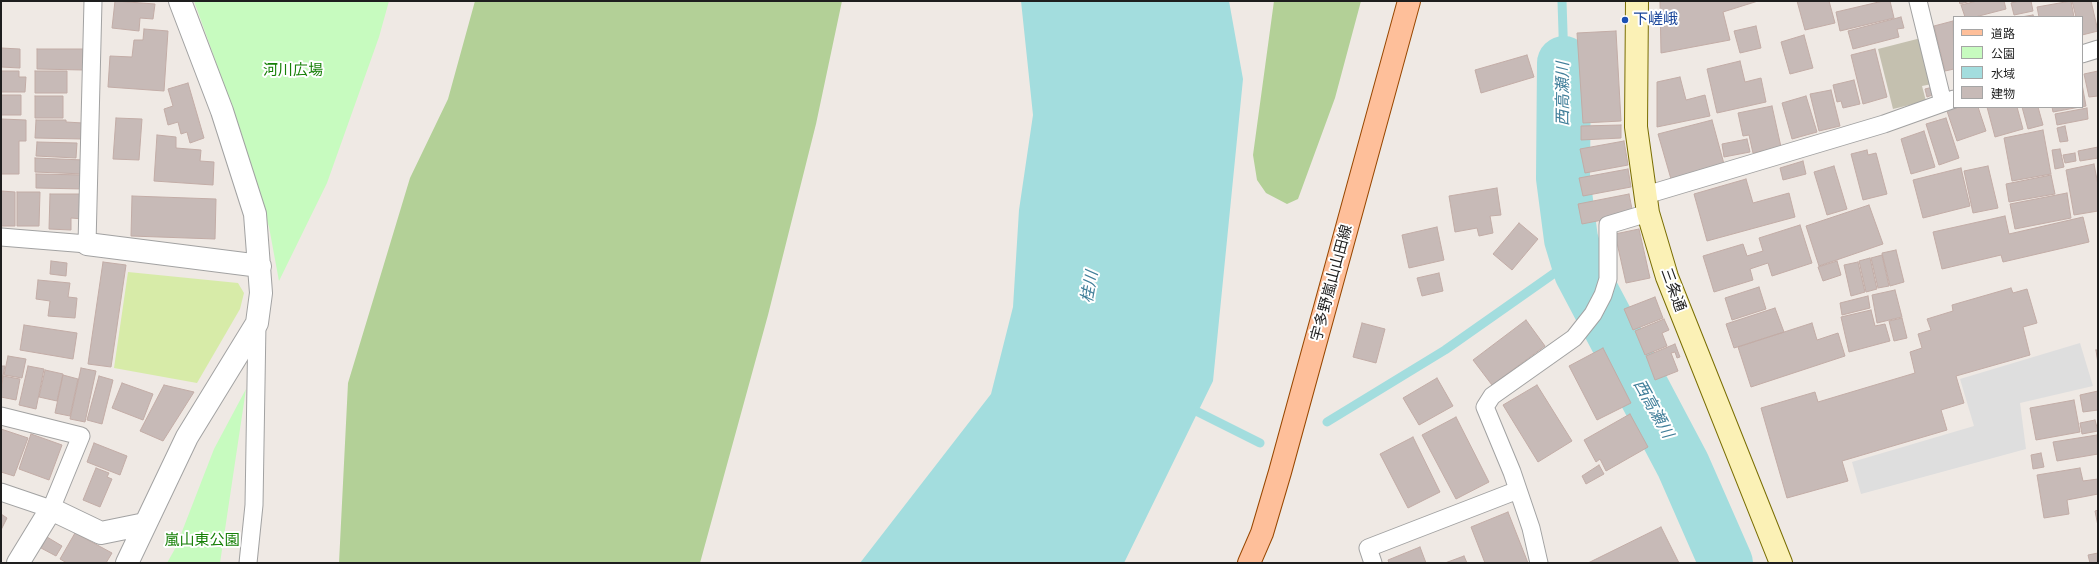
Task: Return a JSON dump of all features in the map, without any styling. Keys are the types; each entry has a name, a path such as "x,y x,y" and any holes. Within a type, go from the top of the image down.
{"main road":[{"name":"宇多野嵐山山田線","path":"1249,563 1262,534 1282,464 1409,1"},
{"name":"三条通","path":"1637,1 1636,127 1647,204 1667,277 1781,563"}],"street":[{"path":"127,563 187,437 257,323 261,293 255,214 222,111 180,1"},
{"path":"87,244 260,266"},
{"path":"18,563 50,509 101,533 145,524"}],"lane":[{"path":"1,237 87,244 93,1"},
{"path":"1539,563 1531,528 1486,407 1492,396 1574,338 1593,314 1603,295 1608,279 1608,225 1647,204 1949,101 1918,1"},
{"path":"2083,54 2098,49"},
{"path":"248,563 254,505 257,323"},
{"path":"1,416 81,436 50,509 1,492"},
{"path":"1373,563 1368,548 1518,490"}],"shaded area":[{"path":"1921,38 1932,84 1922,86 1926,101 1893,109 1878,49"},
{"path":"2080,343 2093,386 2020,403 2026,449 1861,494 1852,462 1974,426 1960,379"}],"green space":[{"name":"河川広場","path":"194,1 389,1 379,37 327,183 279,281 269,227 218,68"},
{"path":"475,1 842,1 816,124 768,315 700,563 339,563 348,383 410,178 448,99"},
{"path":"1274,1 1361,1 1335,98 1298,199 1287,204 1266,193 1257,180 1253,155"},
{"path":"128,272 238,283 244,293 240,309 197,383 114,368"},
{"name":"嵐山東公園","path":"246,389 220,563 167,563 176,547 214,449"}],"water":[{"name":"桂川","path":"1021,1 1229,1 1243,79 1213,381 1124,563 860,563 991,394 1013,307 1019,210 1033,115"}],"building":[{"path":"115,1 155,4 153,19 140,18 139,31 112,28"},
{"path":"1660,1 1758,1 1723,12 1730,40 1661,53"},
{"path":"1797,1 1829,1 1835,23 1805,30"},
{"path":"1883,1 1890,1 1894,18 1840,31 1836,12"},
{"path":"1959,1 1971,1 1960,4"},
{"path":"1977,1 2004,1 2006,9 1979,16 1965,16 1961,5"},
{"path":"2031,1 2033,11 2014,15 2011,3"},
{"path":"2071,1 2074,16 2039,16 2037,7"},
{"path":"2072,1 2091,1 2098,31 2083,35 2083,16 2076,16"},
{"path":"1901,17 1904,28 1897,29 1899,37 1853,49 1848,31"},
{"path":"1953,21 1953,69 1945,71 1934,26"},
{"path":"1756,26 1761,48 1740,53 1734,31"},
{"path":"144,29 168,31 164,91 108,87 110,56 132,57 134,40 143,40"},
{"path":"1616,31 1621,121 1583,123 1577,33"},
{"path":"1804,35 1813,68 1790,74 1781,42"},
{"path":"1,48 20,49 20,68 1,67"},
{"path":"37,49 83,49 83,70 37,69"},
{"path":"1875,49 1887,97 1863,104 1851,55"},
{"path":"1527,55 1534,77 1481,93 1475,70"},
{"path":"1740,61 1745,82 1761,78 1766,102 1717,113 1707,69"},
{"path":"1,71 19,71 19,77 26,77 25,92 1,92"},
{"path":"35,71 67,71 67,93 35,93"},
{"path":"2098,71 2098,96 2089,97 2084,74"},
{"path":"1680,77 1686,100 1705,95 1710,116 1657,127 1657,82"},
{"path":"1854,80 1860,104 1843,108 1841,101 1837,102 1833,85"},
{"path":"188,83 204,138 190,143 187,132 181,134 178,122 168,125 164,109 173,106 168,89"},
{"path":"1933,87 1935,94 1927,97 1925,89"},
{"path":"1831,90 1840,126 1819,131 1810,94"},
{"path":"2083,90 2086,106 2083,107"},
{"path":"1,95 21,95 21,115 1,115"},
{"path":"35,96 63,96 63,118 35,118"},
{"path":"1806,96 1817,132 1792,139 1782,103"},
{"path":"1772,106 1781,147 1753,153 1749,135 1743,136 1738,113"},
{"path":"1946,108 1978,108 1986,131 1957,141"},
{"path":"1987,108 2017,108 2023,129 1995,137"},
{"path":"2022,108 2038,108 2043,125 2028,129"},
{"path":"2052,108 2075,108 2053,112"},
{"path":"2087,108 2088,119 2057,125 2055,114"},
{"path":"116,118 142,119 139,160 113,159"},
{"path":"1946,118 1959,158 1939,165 1926,124"},
{"path":"1,119 26,120 26,141 19,141 19,174 1,174"},
{"path":"36,120 66,120 66,122 83,123 82,139 35,138"},
{"path":"1712,120 1724,164 1671,179 1658,134"},
{"path":"1621,125 1621,138 1581,140 1581,126"},
{"path":"2065,126 2068,141 2060,142 2057,128"},
{"path":"2043,130 2051,174 2012,181 2004,138"},
{"path":"1924,131 1935,167 1911,174 1901,139"},
{"path":"157,135 176,137 176,148 201,150 200,161 214,162 213,185 154,181"},
{"path":"1747,139 1750,152 1724,157 1722,144"},
{"path":"1624,141 1628,165 1585,173 1580,149"},
{"path":"37,142 77,143 76,158 36,156"},
{"path":"2098,147 2098,158 2080,161 2078,151"},
{"path":"2060,149 2064,167 2055,169 2052,150"},
{"path":"1867,150 1868,155 1876,153 1887,194 1863,200 1851,154"},
{"path":"2075,153 2076,161 2065,163 2063,155"},
{"path":"35,158 84,160 84,174 35,172"},
{"path":"1803,161 1806,174 1783,180 1780,168"},
{"path":"2094,164 2098,185 2098,211 2074,215 2066,170"},
{"path":"1834,166 1847,209 1827,215 1814,172"},
{"path":"1988,166 1998,208 1973,213 1964,171"},
{"path":"1961,168 1970,206 1923,218 1913,180"},
{"path":"1628,169 1631,187 1583,196 1579,178"},
{"path":"36,174 86,175 85,189 36,188"},
{"path":"2051,175 2055,194 2009,202 2006,184"},
{"path":"1746,179 1753,203 1789,193 1795,217 1707,241 1694,194"},
{"path":"1497,188 1501,215 1490,216 1493,233 1479,236 1477,228 1455,232 1449,196"},
{"path":"1,191 15,192 15,226 1,226"},
{"path":"17,192 40,192 39,226 17,226"},
{"path":"2067,193 2071,218 2015,229 2010,204"},
{"path":"50,194 83,194 83,219 71,218 71,230 49,229"},
{"path":"1629,194 1633,214 1582,224 1578,204"},
{"path":"132,196 216,199 215,239 131,236"},
{"path":"1869,205 1883,244 1819,266 1806,226"},
{"path":"2005,216 2009,234 2083,217 2089,242 2003,262 2001,255 1942,269 1933,232"},
{"path":"1519,223 1538,239 1512,270 1493,254"},
{"path":"1800,225 1812,263 1772,276 1768,263 1750,269 1753,280 1714,292 1703,256 1743,244 1747,256 1763,251 1759,238"},
{"path":"1437,227 1444,260 1409,268 1402,235"},
{"path":"1639,229 1650,278 1626,283 1615,234"},
{"path":"1896,250 1904,282 1890,286 1882,253"},
{"path":"1882,255 1889,286 1878,288 1871,258"},
{"path":"1870,258 1877,289 1866,292 1859,261"},
{"path":"51,261 67,263 66,276 50,274"},
{"path":"1837,261 1841,275 1823,281 1818,267"},
{"path":"103,262 126,265 111,367 88,364"},
{"path":"1858,262 1865,292 1851,296 1844,265"},
{"path":"1439,273 1443,291 1422,296 1417,278"},
{"path":"38,280 70,283 68,297 77,298 75,318 48,316 50,301 36,299"},
{"path":"1759,287 1766,309 1732,320 1725,298"},
{"path":"2011,288 2013,293 2027,289 2037,323 2023,327 2030,355 1956,376 1964,403 1941,410 1947,430 1842,461 1848,481 1787,498 1761,408 1815,392 1818,402 1915,373 1910,352 1922,348 1918,334 1931,330 1927,319 1953,311 1952,305"},
{"path":"1895,290 1902,317 1877,323 1872,295"},
{"path":"1868,296 1870,308 1842,315 1840,303"},
{"path":"1655,297 1663,318 1633,330 1624,309"},
{"path":"1775,308 1784,332 1734,348 1726,324"},
{"path":"1871,310 1875,326 1885,324 1890,341 1849,352 1841,317"},
{"path":"1902,318 1907,338 1894,341 1889,321"},
{"path":"1664,319 1669,330 1662,333 1667,346 1645,355 1635,331"},
{"path":"1526,320 1545,346 1492,385 1473,360"},
{"path":"1362,323 1385,329 1376,363 1353,357"},
{"path":"1812,323 1817,340 1838,333 1845,356 1751,387 1738,347"},
{"path":"24,325 77,333 73,359 20,350"},
{"path":"1675,344 1680,357 1677,358 1675,352 1671,353 1678,371 1655,380 1646,356"},
{"path":"1603,348 1631,403 1597,420 1569,366"},
{"path":"2096,350 2098,350 2098,364"},
{"path":"8,356 26,359 22,378 4,375"},
{"path":"1,366 5,366 1,385"},
{"path":"28,366 44,369 36,409 19,405"},
{"path":"81,368 96,371 85,422 70,419"},
{"path":"45,370 63,374 57,401 39,397"},
{"path":"63,375 78,379 70,416 55,413"},
{"path":"3,376 20,379 16,400 1,397"},
{"path":"99,376 113,380 102,424 87,420"},
{"path":"1437,378 1453,406 1419,425 1403,398"},
{"path":"122,383 153,394 143,420 112,408"},
{"path":"164,385 194,392 163,441 140,431"},
{"path":"1537,385 1572,441 1538,462 1503,405"},
{"path":"2098,391 2098,410 2083,412 2080,395"},
{"path":"2074,400 2080,432 2036,440 2030,408"},
{"path":"1630,414 1648,447 1606,471 1600,459 1596,462 1584,440"},
{"path":"1456,417 1489,482 1456,499 1422,435"},
{"path":"2095,420 2098,431 2082,434 2080,423"},
{"path":"1,429 28,438 14,476 1,472"},
{"path":"31,434 62,445 49,480 19,469"},
{"path":"2097,435 2098,454 2057,461 2053,442"},
{"path":"1413,437 1440,492 1408,508 1380,454"},
{"path":"94,443 127,456 120,475 87,462"},
{"path":"2041,453 2044,467 2033,469 2031,455"},
{"path":"1599,465 1604,474 1586,484 1582,476"},
{"path":"96,468 109,473 107,477 112,479 100,507 83,500"},
{"path":"2080,468 2083,481 2098,479 2098,494 2067,500 2069,514 2044,518 2037,475"},
{"path":"2098,510 2098,526 2095,511"},
{"path":"1508,512 1528,563 1485,563 1471,527"},
{"path":"1,514 7,518 1,530"},
{"path":"1661,527 1679,563 1588,563"},
{"path":"75,533 112,553 106,563 67,563 60,559"},
{"path":"47,537 62,546 56,556 41,548"},
{"path":"1420,547 1426,563 1389,563 1388,560"},
{"path":"2098,553 2098,563 2090,563 2088,555"},
{"path":"1464,556 1467,563 1445,563"}],"waterway":[{"name":"西高瀬川","path":"1562,1 1564,63"},
{"name":"西高瀬川","path":"1564,63 1563,178 1571,239 1581,272 1683,465 1726,563"},
{"name":"西高瀬川","path":"1327,422 1445,350 1576,258"},
{"name":"西高瀬川","path":"1198,412 1260,443"}],"place":[{"name":"下嵯峨","path":"1625,20"}]}
